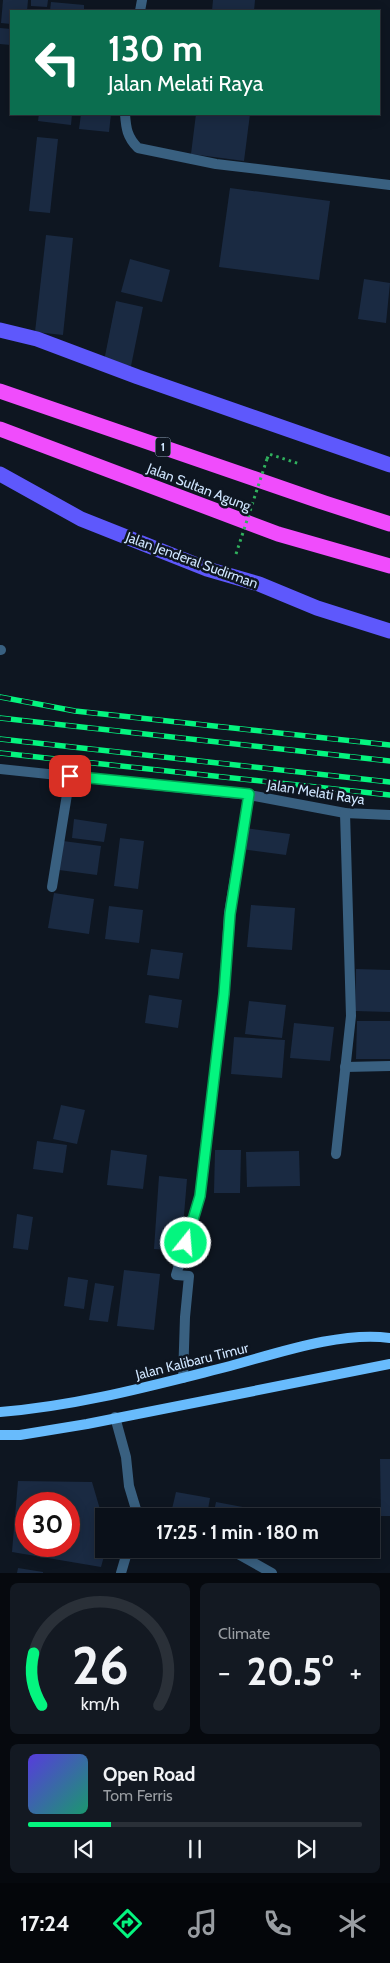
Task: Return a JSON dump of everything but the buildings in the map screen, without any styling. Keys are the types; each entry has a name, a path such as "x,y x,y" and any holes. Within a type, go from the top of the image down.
{"highway":[{"name":"Jalan Sultan Agung","path":"0,391 390,524"},
{"name":"Jalan Sultan Agung","path":"0,429 278,534 390,566"}],"main road":[{"path":"0,330 37,339 138,377 390,465"},
{"name":"Jalan Jenderal Sudirman","path":"0,474 81,519 207,569 258,584 317,608 390,631"}],"street":[{"path":"125,115 126,132 131,142 138,148 216,164 390,185"},
{"name":"Jalan Melati Raya","path":"0,769 249,794 345,813 390,815"},
{"path":"52,887 70,776"},
{"path":"184,1378 185,1317 189,1276 176,1275 200,1196 224,994 230,914 249,794"},
{"path":"336,1154 351,1016 345,813"},
{"path":"345,1067 390,1066"},
{"name":"Jalan Kalibaru Timur","path":"0,1412 94,1400 326,1341 390,1338"},
{"path":"0,1435 46,1431 390,1364"},
{"path":"115,1417 126,1457 129,1486 136,1508"},
{"path":"122,1573 126,1558"},
{"path":"245,1558 272,1573"}],"path":[{"path":"236,554 268,454 300,464"}],"railway":[{"path":"0,697 75,711 390,745"},
{"path":"0,718 390,761"},
{"path":"0,739 390,782"},
{"path":"0,753 390,795"}],"route":[{"path":"70,776 249,794 230,914 224,994 200,1196 186,1243"}]}
